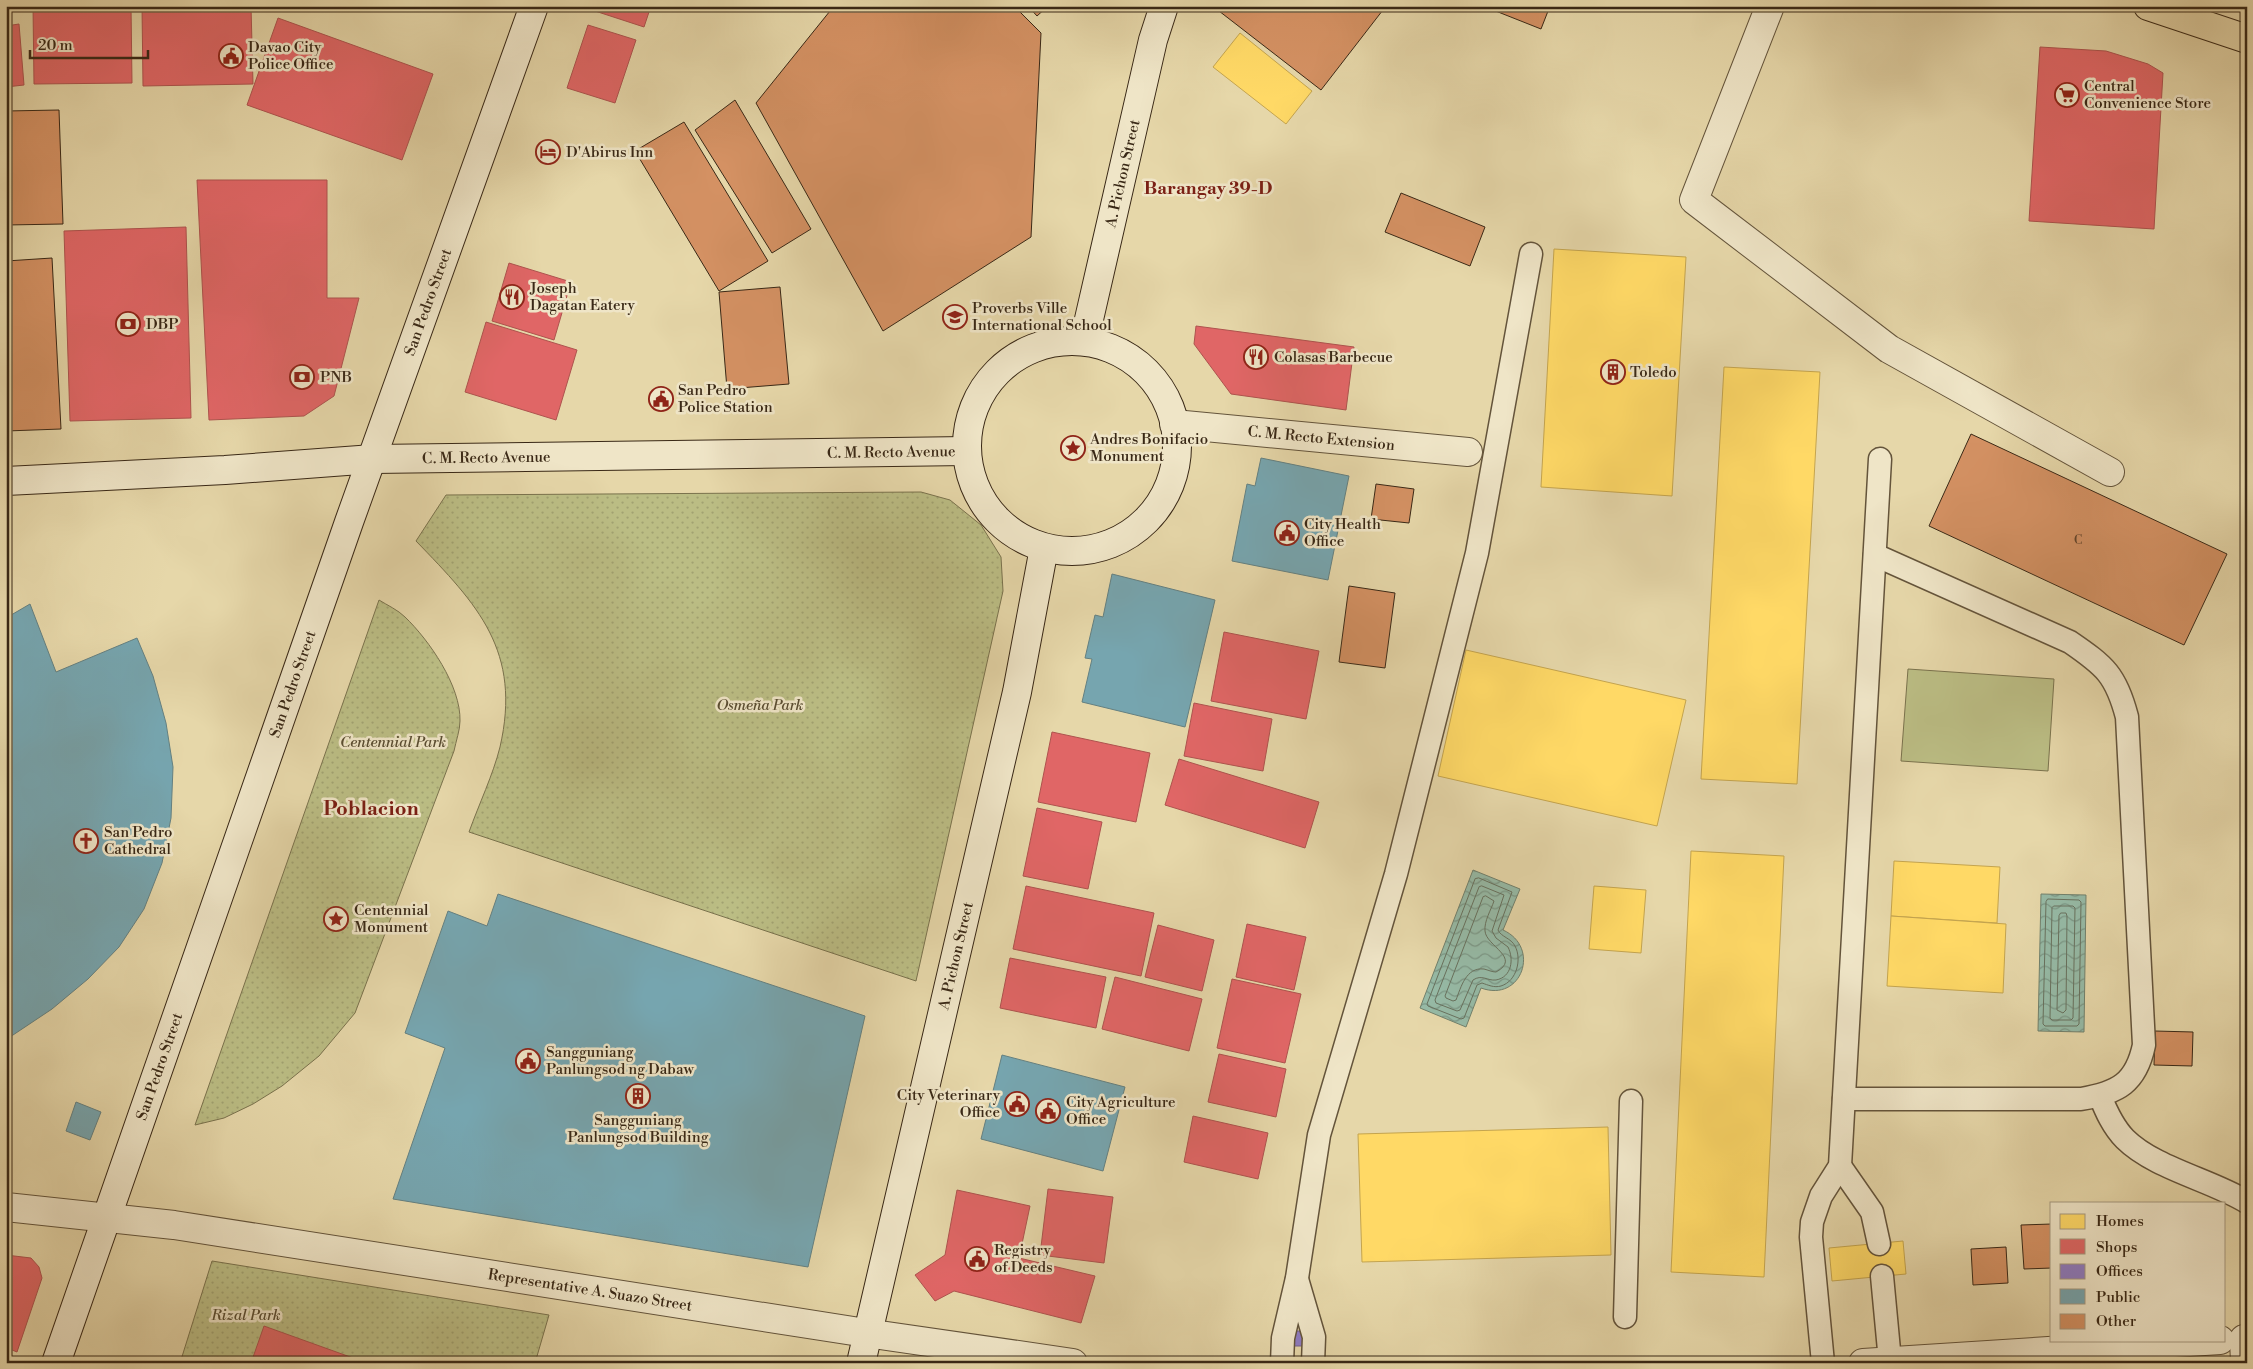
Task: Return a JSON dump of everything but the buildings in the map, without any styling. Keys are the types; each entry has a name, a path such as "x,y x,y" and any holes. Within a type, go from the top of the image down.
{"main road":[{"name":"San Pedro Street","path":"56,1363 534,6"},
{"name":"A. Pichon Street","path":"1084,341 1152,40 1164,6"},
{"path":"1770,6 1694,200 1889,349 2110,472"},
{"path":"2148,6 2247,39"},
{"path":"1063,341 1084,341 1105,346 1124,355 1142,368 1156,384 1167,404 1174,424 1177,445 1174,467 1168,488 1158,506 1144,523 1127,536 1108,545 1087,550 1066,551 1044,548 1026,542 1010,532 984,504 975,488 970,470 967,451 972,411 981,393 993,376 1008,362 1037,347 1063,341"},
{"name":"C. M. Recto Extension","path":"1174,424 1481,454"},
{"name":"C. M. Recto Avenue","path":"6,482 225,470 373,459 967,451"},
{"name":"A. Pichon Street","path":"861,1363 866,1333 1017,692 1044,548"},
{"name":"Representative A. Suazo Street","path":"6,1207 107,1216 184,1226 866,1333 1073,1363"},
{"path":"1863,1363 2236,1344"}],"lane":[{"path":"1282,1363 1283,1338 1297,1278 1319,1136 1396,874 1477,553 1481,454 1530,254"},
{"path":"1823,1363 1811,1237 1812,1222 1821,1196 1840,1166 1880,459"},
{"path":"1844,1099 2072,1099 2100,1096 2116,1090 2130,1078 2140,1063 2144,1045 2126,717 2121,695 2112,677 2096,660 2070,642 1875,555"},
{"path":"2100,1096 2109,1117 2125,1139 2148,1156 2232,1193 2247,1202"},
{"path":"1625,1317 1631,1101"},
{"path":"1840,1166 1872,1212 1879,1244"},
{"path":"1882,1276 1890,1361"},
{"path":"1297,1278 1314,1338 1313,1363"}],"green space":[{"name":"Osmeña Park","path":"921,492 950,500 981,525 1001,557 1003,591 916,981 469,832 490,779 500,747 505,713 505,683 499,657 490,632 476,609 416,541 446,495"},
{"name":"Centennial Park","path":"379,600 405,617 424,638 442,664 459,707 459,732 454,751 355,1013 319,1056 282,1086 253,1104 224,1118 195,1125"},
{"path":"1908,669 2054,679 2048,771 1901,761"},
{"name":"Rizal Park","path":"212,1261 549,1315 535,1363 180,1363"}],"water":[{"path":"1473,870 1520,889 1503,930 1515,938 1521,948 1524,960 1522,971 1516,981 1507,988 1495,991 1481,988 1466,1027 1420,1008"},
{"path":"2041,894 2086,895 2084,1032 2038,1031"}],"place":[{"name":"Davao City Police Office","path":"231,56"},
{"name":"Central Convenience Store","path":"2067,95"},
{"name":"D'Abirus Inn","path":"548,152"},
{"name":"Joseph Dagatan Eatery","path":"512,297"},
{"name":"Proverbs Ville International School","path":"955,317"},
{"name":"DBP","path":"128,324"},
{"name":"Colasas Barbecue","path":"1256,357"},
{"name":"Toledo","path":"1613,372"},
{"name":"PNB","path":"302,377"},
{"name":"San Pedro Police Station","path":"661,399"},
{"name":"Andres Bonifacio Monument","path":"1073,448"},
{"name":"City Health Office","path":"1287,533"},
{"name":"San Pedro Cathedral","path":"86,841"},
{"name":"Centennial Monument","path":"336,919"},
{"name":"Sangguniang Panlungsod ng Dabaw","path":"528,1061"},
{"name":"Sangguniang Panlungsod Building","path":"638,1096"},
{"name":"City Veterinary Office","path":"1017,1104"},
{"name":"City Agriculture Office","path":"1048,1111"},
{"name":"Registry of Deeds","path":"977,1259"}],"district":[{"name":"Barangay 39-D","path":"1208,188"},
{"name":"Poblacion","path":"371,808"}]}
